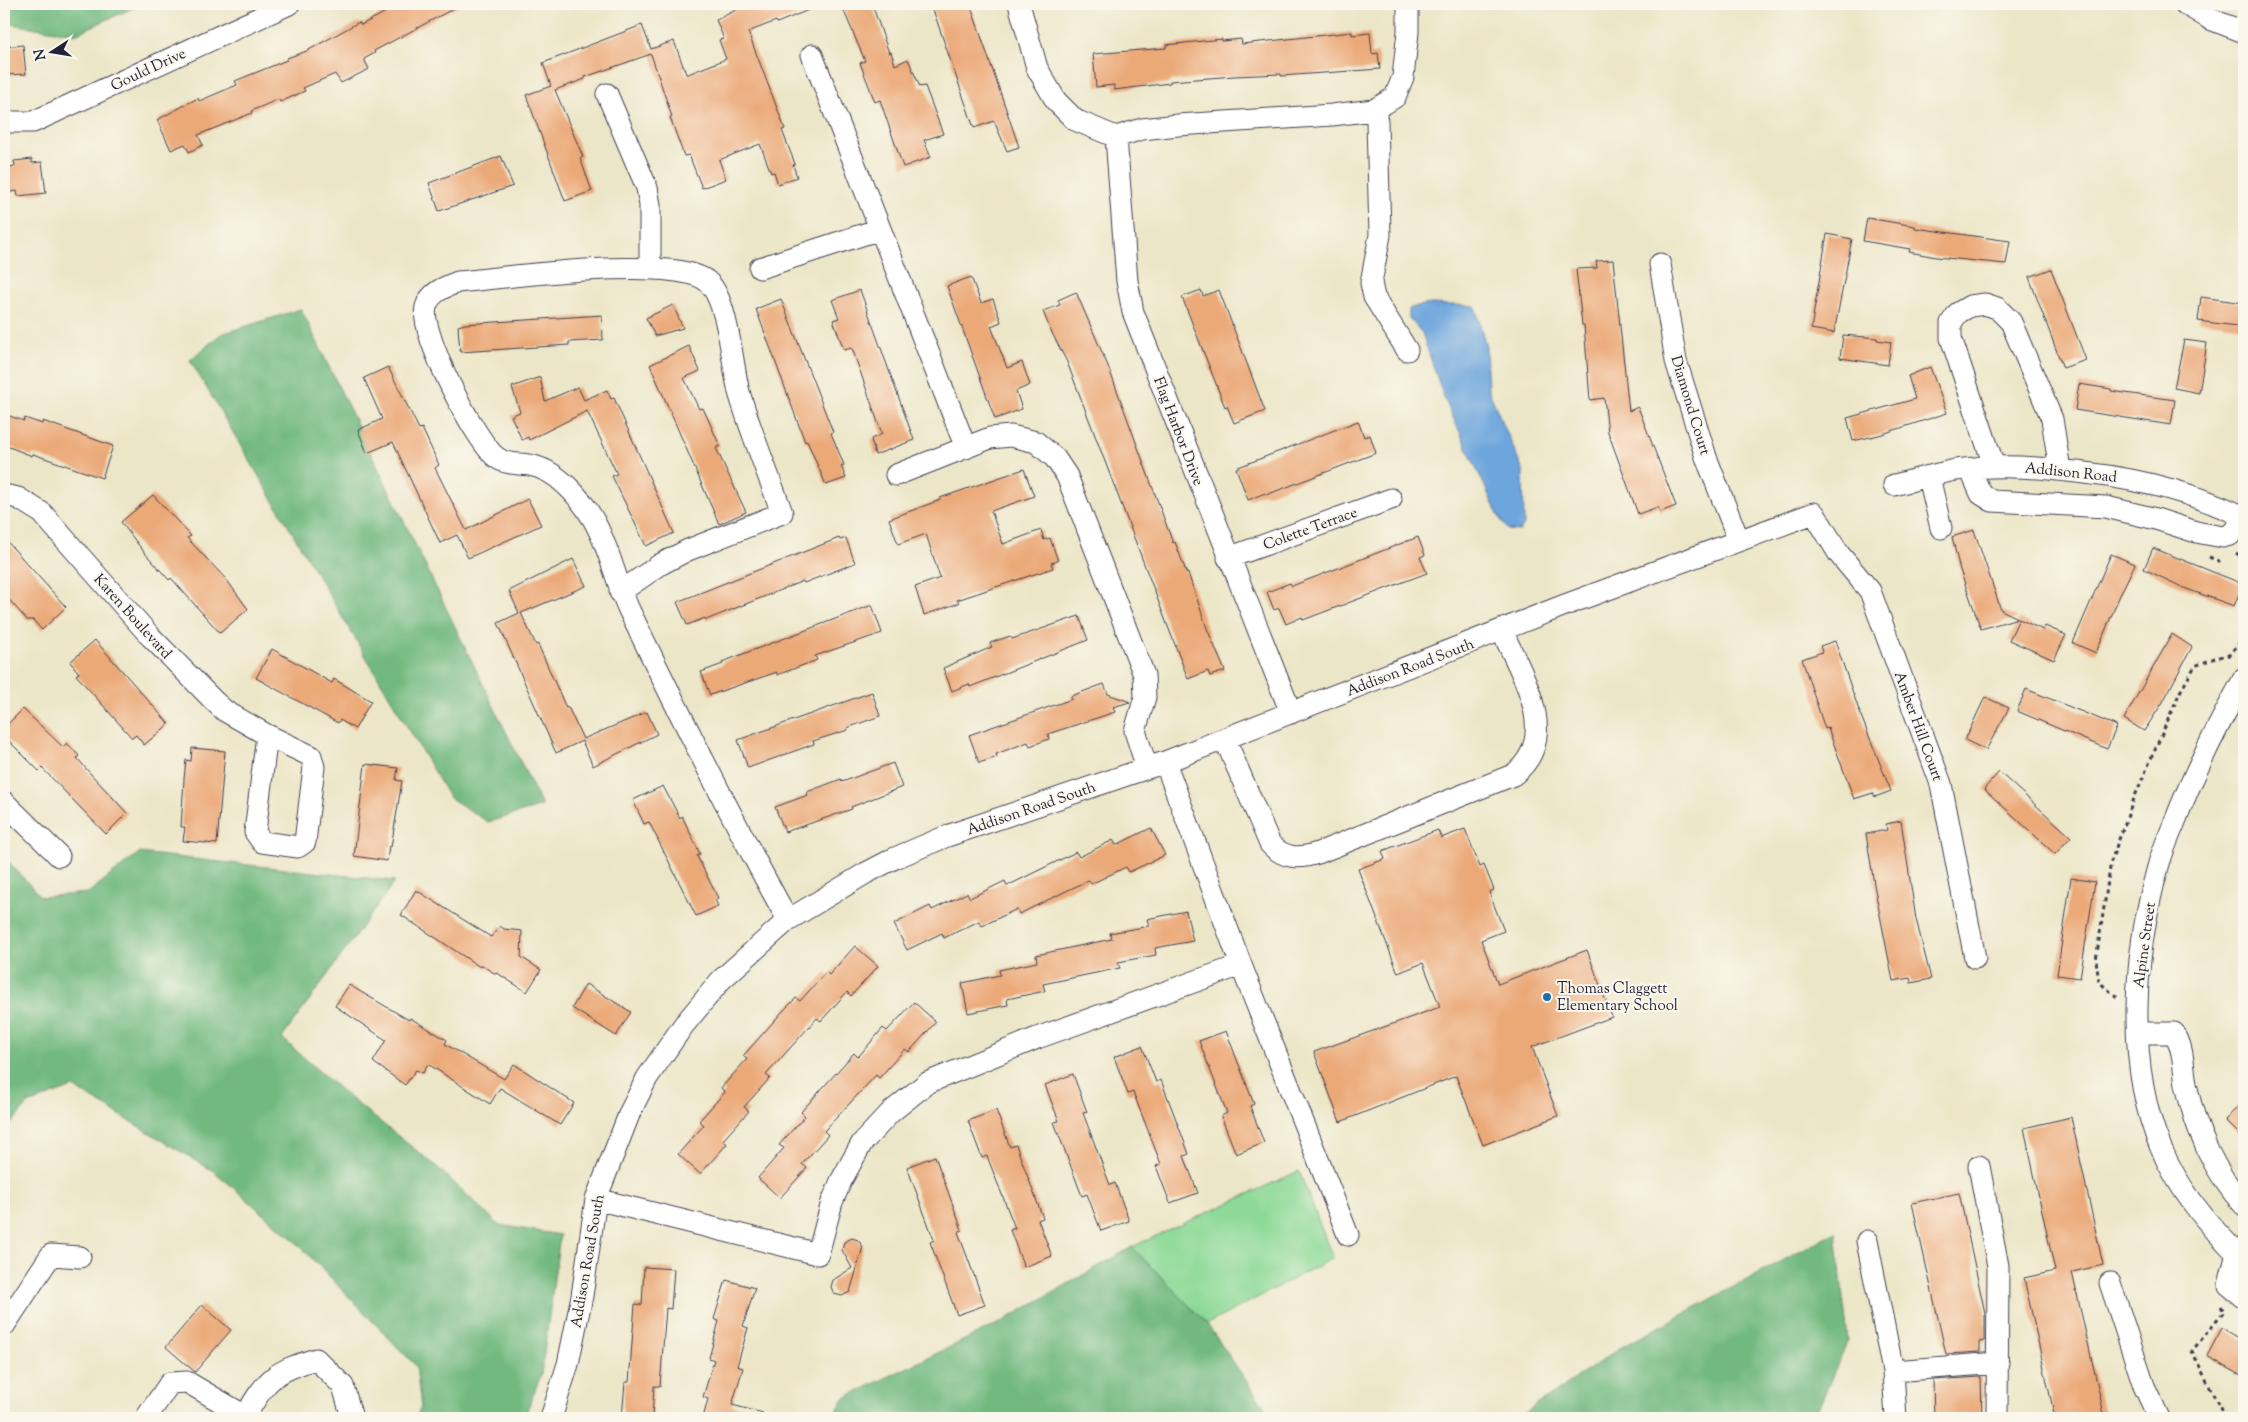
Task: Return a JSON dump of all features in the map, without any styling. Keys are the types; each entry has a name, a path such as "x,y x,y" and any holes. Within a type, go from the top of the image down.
{"street":[{"name":"Gould Drive","path":"4,122 33,122 289,4"},
{"path":"1019,4 1037,68 1056,100 1074,120 1116,137 1142,129 1178,125 1332,115 1374,110 1395,97 1403,77 1408,32 1408,4"},
{"path":"2185,4 2210,19 2244,32"},
{"path":"812,55 966,448"},
{"path":"607,94 647,188 650,205 650,269"},
{"path":"1374,110 1377,121 1380,235 1371,283 1374,297 1407,350"},
{"name":"Flag Harbor Drive","path":"1116,137 1127,281 1133,312 1228,558 1291,713"},
{"path":"760,268 880,229"},
{"name":"Diamond Court","path":"1660,264 1676,361 1706,456 1739,541"},
{"path":"620,592 661,564 688,550 782,513 739,392 718,296 709,282 698,275 673,269 587,271 458,282 434,294 426,305 424,316 434,350 481,441 497,458 505,462 541,468 569,488 599,531 620,592 740,833 788,920"},
{"path":"1994,466 1951,338 1951,323 1958,312 1970,306 1985,304 1997,308 2011,322 2052,419 2060,470"},
{"path":"896,475 1001,436 1024,438 1036,442 1047,450 1067,476 1144,675 1145,697 1135,731 1156,765 1241,965 1348,1235"},
{"name":"Addison Road","path":"1894,485 1970,469 1994,466 2060,470 2135,479 2171,488 2221,506 2244,517"},
{"path":"1970,469 1981,494 1992,502 2106,507 2156,519 2196,532 2223,537 2230,535 2244,521"},
{"path":"1929,477 1941,528"},
{"name":"Karen Boulevard","path":"4,495 18,498 42,513 151,636 225,711 267,735 311,756 314,767 305,842 298,847 262,842 255,832 267,735"},
{"name":"Colette Terrace","path":"1228,558 1391,499"},
{"name":"Addison Road South","path":"551,1418 568,1364 582,1296 596,1199 630,1112 660,1057 683,1026 721,980 788,920 895,858 947,836 1156,765 1565,605 1814,513"},
{"name":"Amber Hill Court","path":"1814,513 1839,554 1870,591 1941,784 1975,958"},
{"path":"1225,739 1270,844 1279,854 1302,858 1318,854 1513,775 1523,768 1534,750 1538,729 1528,688 1502,631"},
{"name":"Alpine Street","path":"2240,1256 2202,1216 2162,1150 2152,1123 2143,1080 2136,1005 2138,964 2158,865 2210,742 2244,678"},
{"path":"4,802 59,856"},
{"path":"596,1199 818,1254 832,1202 853,1159 873,1131 914,1092 927,1083 1037,1038 1241,965"},
{"path":"2138,1033 2174,1032 2180,1042 2186,1084 2195,1120 2213,1161 2244,1205"},
{"path":"1979,1166 1998,1266 1997,1418"},
{"path":"1867,1241 1893,1371 1896,1418"},
{"path":"4,1326 51,1255 80,1257"},
{"path":"2240,1256 2229,1285 2244,1297"},
{"path":"2110,1283 2144,1386 2159,1418"},
{"path":"146,1418 170,1384 176,1382 187,1382 245,1417 264,1386 286,1368 316,1359 343,1386 352,1418"},
{"path":"1893,1371 1998,1363"}],"green space":[{"path":"4,4 142,4 75,34 4,23"},
{"path":"301,309 542,806 488,822 449,797 190,360 221,334"},
{"path":"139,853 395,881 282,1038 346,1095 436,1166 499,1225 560,1235 541,1375 524,1418 415,1418 421,1408 416,1366 296,1242 215,1172 73,1087 28,1104 4,1132 4,857 41,897 88,893"},
{"path":"1299,1171 1333,1258 1207,1324 1132,1247"},
{"path":"1836,1232 1848,1340 1814,1418 1518,1418 1620,1348"},
{"path":"1132,1247 1207,1324 1272,1418 833,1418 844,1398 1000,1323"}],"water":[{"path":"1432,304 1475,306 1486,347 1488,389 1523,470 1524,525 1520,531 1508,530 1499,517 1444,398 1422,333 1409,318 1409,309"}],"building":[{"path":"401,4 462,4 374,51 375,53 364,59 369,69 341,83 335,74 303,88 305,91 280,102 279,99 251,111 252,113 198,135 203,145 189,152 185,144 171,150 157,120 198,98 199,101 237,85 235,81 307,51 359,22 361,25"},
{"path":"748,4 823,4 777,23 776,21 748,32 785,129 782,130 795,164 793,165 797,177 778,184 774,172 771,173 760,144 719,160 726,179 702,188 689,155 684,156 651,54 585,77 585,79 555,90 583,157 580,158 592,191 565,201 526,95 551,86 543,63 642,25 651,49 674,41 686,74 688,74 726,59 719,40 724,39 716,20"},
{"path":"841,4 872,4 895,65 908,59 920,87 925,86 943,134 924,140 931,157 903,167 880,100 875,102 860,63 865,61"},
{"path":"931,4 970,4 1019,147 1007,151 994,121 974,128"},
{"path":"1352,32 1352,35 1370,33 1372,54 1378,53 1380,69 1170,81 1170,83 1114,90 1114,85 1096,87 1093,54 1166,48 1166,45 1222,39 1222,41 1241,39 1242,44"},
{"path":"23,45 26,74 4,75 4,47"},
{"path":"501,156 513,186 439,211 429,183"},
{"path":"32,159 32,163 42,162 46,193 18,196 17,191 4,193 4,168 15,166 14,161"},
{"path":"1867,218 1915,226 1915,228 2010,241 2006,264 1936,257 1909,252 1910,249 1863,241"},
{"path":"1827,234 1852,239 1834,333 1811,329"},
{"path":"1613,260 1629,411 1638,407 1676,506 1660,512 1658,507 1638,514 1608,432 1604,398 1590,400 1584,325 1582,325 1576,269 1597,268 1596,261"},
{"path":"2051,269 2086,360 2063,368 2029,277"},
{"path":"971,277 981,303 993,299 1001,322 991,326 1007,368 1022,362 1030,385 1016,391 1022,409 995,419 947,286"},
{"path":"860,290 914,440 875,455 871,439 882,434 852,348 844,350 833,320 839,318 832,300"},
{"path":"1201,290 1203,296 1219,290 1265,411 1234,423 1227,406 1225,407 1182,297"},
{"path":"1076,292 1108,366 1173,543 1175,542 1188,573 1208,631 1225,671 1210,676 1208,671 1188,679 1067,362 1050,329 1043,311 1060,305 1058,300"},
{"path":"2201,297 2244,303 2244,327 2198,321"},
{"path":"781,299 844,465 841,466 846,478 826,485 807,441 805,442 756,309"},
{"path":"673,305 683,328 655,336 646,318"},
{"path":"602,315 603,340 569,342 569,345 460,352 458,326 465,324"},
{"path":"1843,335 1877,338 1877,340 1891,342 1888,365 1840,358"},
{"path":"2184,340 2207,343 2199,393 2174,388"},
{"path":"689,346 700,371 684,378 699,409 703,408 720,446 716,448 746,512 719,524 650,365"},
{"path":"388,367 419,429 422,428 439,465 435,468 466,530 528,499 541,525 468,558 457,535 440,543 393,442 367,453 358,430 382,419 364,378"},
{"path":"1930,367 1947,413 1879,435 1853,441 1847,418 1915,399 1908,376"},
{"path":"540,377 545,401 578,387 584,400 607,390 611,399 614,398 674,533 646,546 612,476 617,474 587,411 529,440 528,437 522,440 511,416 520,412 512,387"},
{"path":"2079,384 2111,389 2111,391 2175,400 2171,425 2075,410"},
{"path":"4,414 24,421 25,418 42,424 43,421 113,446 102,478 4,445"},
{"path":"1358,421 1364,437 1370,435 1376,453 1266,495 1265,493 1248,500 1236,468"},
{"path":"1024,469 1034,496 991,511 1003,544 1041,530 1044,540 1050,538 1058,561 1051,563 1053,568 957,600 959,603 924,615 915,587 940,578 926,534 898,544 889,519 940,500 940,498"},
{"path":"153,495 191,536 187,538 226,579 248,609 220,633 171,578 169,580 144,552 121,522"},
{"path":"1974,530 2001,610 2018,618 1981,629 1960,570 1952,537"},
{"path":"1418,537 1425,555 1420,557 1427,573 1303,620 1302,617 1286,624 1279,608 1274,610 1267,592 1290,583 1292,586"},
{"path":"4,538 66,607 42,630 33,620 27,620 4,594"},
{"path":"839,538 840,540 846,538 855,563 804,583 803,581 706,620 705,618 687,625 677,602"},
{"path":"2153,548 2243,584 2234,606 2184,588 2144,569"},
{"path":"2111,554 2135,564 2096,653 2073,643"},
{"path":"573,559 586,586 521,613 536,645 538,644 566,708 568,707 583,739 647,712 657,734 593,766 582,741 556,753 498,623 519,613 509,591"},
{"path":"872,605 882,633 815,656 817,660 777,675 777,672 710,695 701,672 723,664 722,662"},
{"path":"1079,616 1088,640 970,687 969,684 952,691 943,668 992,647 990,643 1010,636 1012,639"},
{"path":"2019,619 2043,630 2045,626 2066,635 2054,660 2009,640"},
{"path":"2172,634 2192,647 2163,702 2144,731 2124,719"},
{"path":"95,640 169,724 144,745 136,735 132,738 76,675 79,673 70,662"},
{"path":"1835,641 1861,716 1891,791 1875,797 1873,793 1854,799 1828,728 1825,729 1802,659 1822,652 1820,646"},
{"path":"272,649 332,683 334,679 371,701 355,729 340,720 338,723 256,678"},
{"path":"1104,684 1108,694 1130,702 1113,707 1115,712 1048,734 1049,739 1030,746 1028,742 996,754 997,757 979,763 969,735 1072,699 1071,696"},
{"path":"2026,689 2117,726 2107,749 2017,711"},
{"path":"872,692 880,716 847,728 848,730 813,741 814,744 748,768 738,740"},
{"path":"1985,697 2009,708 1986,750 1965,740"},
{"path":"23,709 63,747 67,743 79,756 77,758 89,772 127,813 106,834 42,768 39,771 4,736 4,728"},
{"path":"192,748 225,751 217,844 183,841 185,827 181,827 184,779 186,760 191,761"},
{"path":"893,763 902,787 851,807 852,809 785,832 775,807 808,795 807,792 841,779 842,782"},
{"path":"365,764 398,768 396,780 402,781 387,861 354,856"},
{"path":"1999,772 2071,837 2055,854 1984,789"},
{"path":"663,786 680,818 682,816 700,854 697,856 718,898 715,900 718,906 696,916 649,822 644,824 633,800"},
{"path":"1901,821 1916,919 1931,979 1911,983 1910,978 1893,981 1866,834 1887,830 1886,824"},
{"path":"1151,828 1165,855 1129,872 1126,867 1091,884 1089,880 1019,914 1017,909 982,926 979,921 944,938 942,933 907,950 894,924 930,906 932,910 967,893 970,898 1005,881 1007,886 1076,852 1079,857 1113,840 1116,845"},
{"path":"1465,829 1480,867 1484,865 1494,890 1489,892 1504,931 1481,940 1498,984 1587,950 1612,1017 1532,1047 1558,1116 1483,1145 1456,1076 1340,1122 1314,1052 1440,1007 1423,963 1398,973 1358,869 1385,859 1382,851 1438,830 1441,838"},
{"path":"2071,878 2095,882 2080,978 2057,975"},
{"path":"416,890 491,937 500,926 504,929 522,931 521,957 541,970 527,992 497,973 481,965 480,967 401,915"},
{"path":"1186,911 1193,941 1155,948 1156,955 1118,962 1120,968 1043,984 1045,991 1007,999 1008,1005 968,1013 962,983 1000,975 999,970 1037,962 1036,955 1112,939 1110,933 1149,926 1147,919"},
{"path":"855,946 878,966 851,996 847,992 821,1021 817,1018 766,1075 770,1078 744,1107 749,1111 723,1140 727,1144 700,1174 678,1154 704,1125 699,1121 725,1092 721,1088 747,1059 743,1056 783,1011 796,998 800,1001 826,972 829,975"},
{"path":"586,984 631,1012 616,1036 572,1008"},
{"path":"349,985 447,1040 445,1044 504,1079 514,1064 574,1103 560,1125 500,1088 490,1104 431,1066 427,1065 423,1073 416,1070 405,1085 373,1062 386,1040 335,1006"},
{"path":"914,1002 936,1022 909,1052 905,1049 879,1078 876,1075 824,1131 828,1135 802,1164 807,1168 780,1198 758,1178 784,1148 779,1145 805,1116 801,1112 854,1053 858,1057 883,1028 887,1031"},
{"path":"1226,1031 1254,1104 1250,1106 1264,1143 1236,1154 1221,1116 1227,1113 1199,1041"},
{"path":"1142,1046 1156,1082 1161,1080 1189,1154 1184,1156 1198,1193 1170,1203 1156,1166 1161,1164 1133,1092 1128,1094 1114,1057"},
{"path":"1073,1074 1087,1112 1083,1113 1110,1185 1115,1183 1129,1221 1101,1231 1087,1194 1082,1196 1054,1122 1059,1121 1045,1085"},
{"path":"2244,1100 2244,1139 2225,1120"},
{"path":"996,1110 1010,1147 1016,1145 1043,1218 1038,1220 1052,1256 1024,1267 1010,1230 1015,1228 987,1156 982,1158 968,1121"},
{"path":"2071,1117 2103,1265 2072,1272 2104,1414 2086,1418 2055,1418 2024,1278 2055,1271 2024,1128"},
{"path":"935,1156 962,1230 958,1232 985,1305 957,1315 930,1242 934,1240 907,1167"},
{"path":"1959,1193 1985,1313 1985,1341 1980,1342 1980,1352 1946,1354 1912,1203"},
{"path":"852,1238 858,1240 863,1247 850,1292 842,1296 834,1294 831,1287 833,1280 852,1268 842,1250 844,1242"},
{"path":"644,1267 674,1269 671,1309 666,1308 660,1386 654,1386 652,1418 622,1418 625,1382 629,1382 635,1304 642,1305"},
{"path":"726,1280 755,1288 743,1326 748,1328 737,1366 743,1368 732,1405 763,1413 762,1418 703,1418 708,1399 703,1397 714,1360 709,1358 719,1321 714,1319"},
{"path":"202,1305 231,1330 195,1372 166,1347"},
{"path":"2222,1328 2244,1341 2244,1377 2207,1356"},
{"path":"1981,1377 1982,1418 1934,1418 1933,1380"}],"place":[{"name":"Thomas Claggett Elementary School","path":"1547,997"}]}
